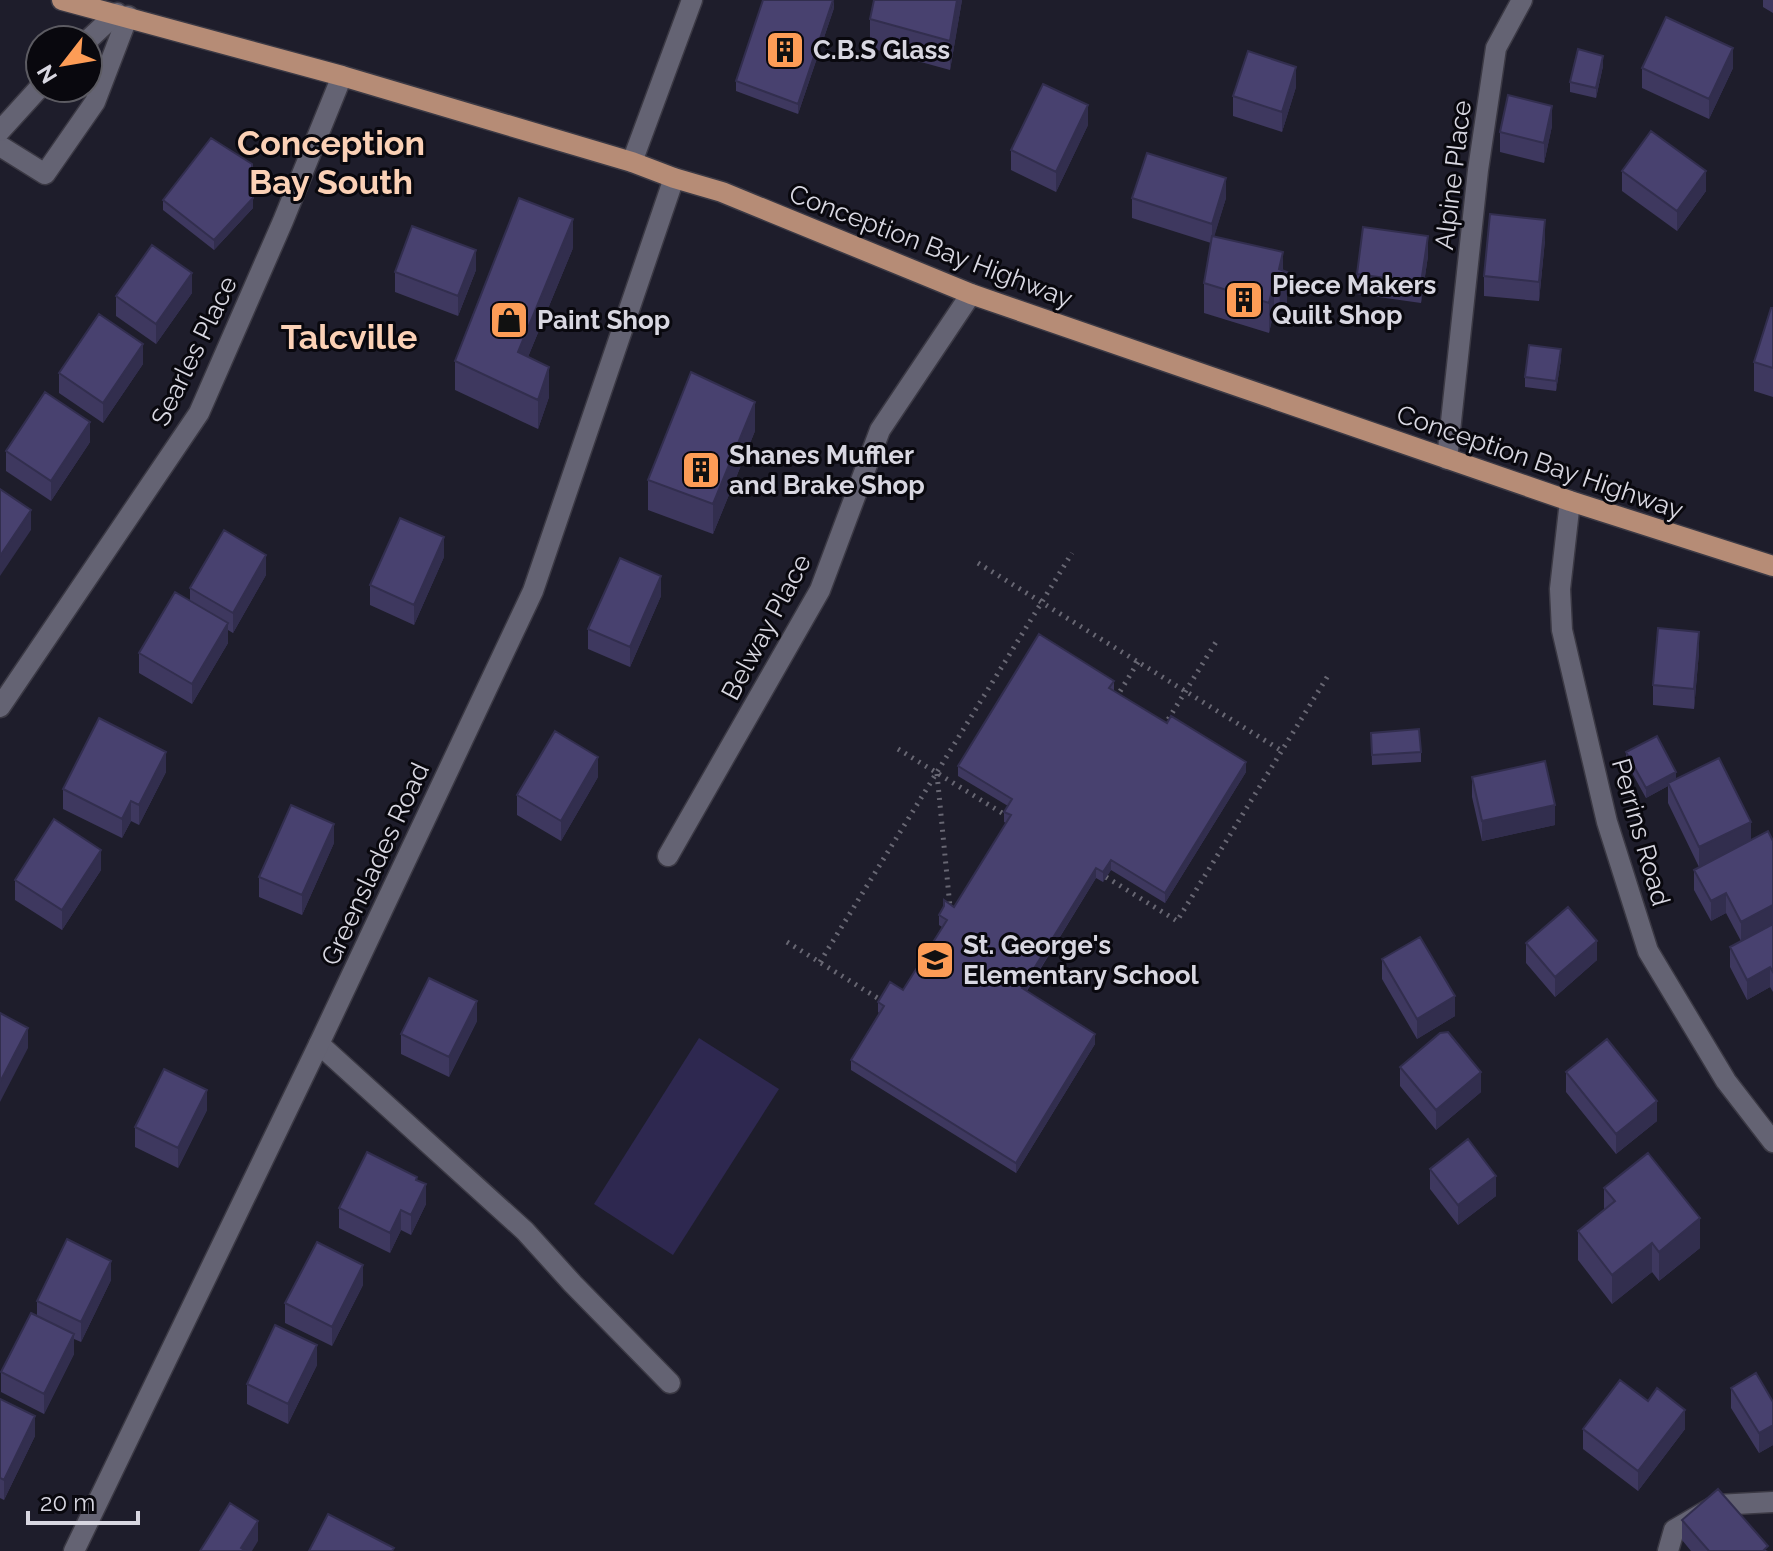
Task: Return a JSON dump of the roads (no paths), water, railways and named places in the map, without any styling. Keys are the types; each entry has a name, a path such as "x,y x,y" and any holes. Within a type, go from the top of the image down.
{"main road":[{"name":"Conception Bay Highway","path":"62,0 342,76 632,162 722,192 971,294 1570,501 1773,566"}],"street":[{"path":"632,162 692,0"},
{"name":"Alpine Place","path":"1447,459 1478,170 1496,48 1522,0"},
{"path":"104,28 122,14"},
{"path":"0,146 45,174 95,102 122,14"},
{"name":"Searles Place","path":"0,707 199,413 342,76"},
{"path":"0,131 25,104"},
{"name":"Greenslades Road","path":"79,1549 533,591 674,178"},
{"name":"Belway Place","path":"668,856 820,590 880,430 971,294"},
{"name":"Perrins Road","path":"1570,501 1560,589 1562,630 1607,822 1648,951 1726,1081 1773,1142"},
{"path":"319,1044 525,1231 670,1383"},
{"path":"1668,1551 1674,1530 1717,1505 1773,1502"}],"place":[{"name":"C.B.S Glass","path":"785,50"},
{"name":"Piece Makers Quilt Shop","path":"1244,300"},
{"name":"Paint Shop","path":"509,320"},
{"name":"Shanes Muffler and Brake Shop","path":"701,470"},
{"name":"St. George's Elementary School","path":"935,960"}],"district":[{"name":"Conception Bay South","path":"331,162"},
{"name":"Talcville","path":"349,337"}]}
